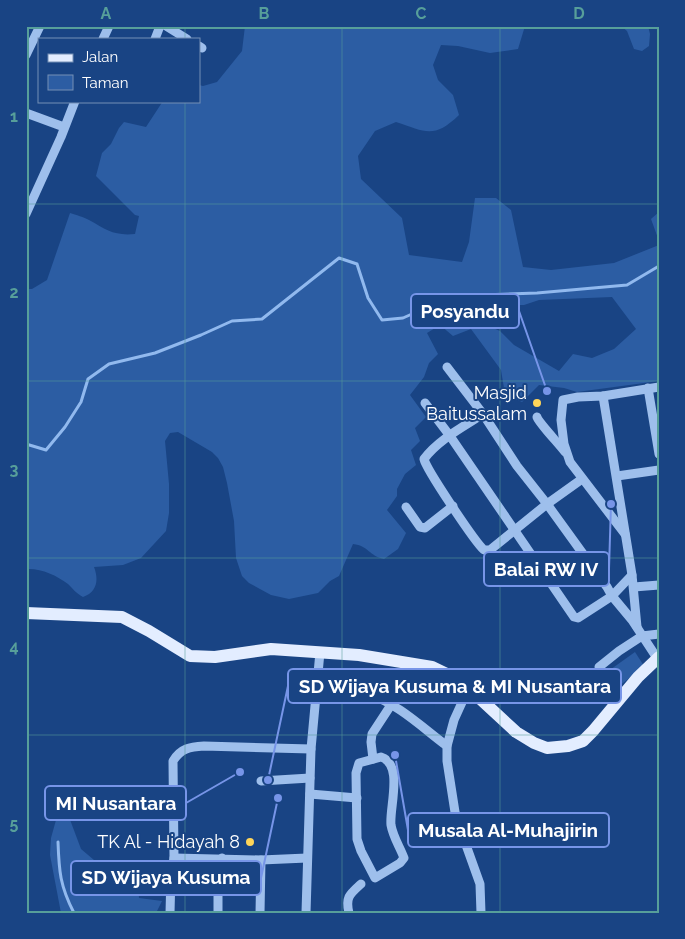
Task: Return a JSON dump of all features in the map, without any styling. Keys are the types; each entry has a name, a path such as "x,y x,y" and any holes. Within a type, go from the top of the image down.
{"main road":[{"path":"26,613 122,617 190,656 216,658 270,649 320,652 392,660 432,667 461,681 516,732 534,743 547,748 561,747 583,741 638,676 658,657"}],"street":[{"path":"26,55 40,26"},
{"path":"103,38 109,26"},
{"path":"155,38 160,26"},
{"path":"166,26 186,38"},
{"path":"26,214 75,102"},
{"path":"26,113 64,127"},
{"path":"447,367 483,414 517,466 547,504 658,657"},
{"path":"566,454 561,420 563,400 659,387"},
{"path":"648,388 659,454"},
{"path":"603,396 634,587 639,632"},
{"path":"425,403 450,436 574,618 578,618 612,596 632,575"},
{"path":"483,414 450,436 428,453 424,459 427,467 453,506 486,551 490,550 547,504 582,479"},
{"path":"537,417 538,422 546,427 582,479 625,534"},
{"path":"617,476 659,470"},
{"path":"406,507 420,527 425,528 453,506"},
{"path":"634,587 659,585"},
{"path":"599,667 639,632 659,634"},
{"path":"306,913 311,749 320,652"},
{"path":"469,687 454,720 447,746 447,761 461,831 480,884 481,913"},
{"path":"316,691 370,695 391,705 447,746"},
{"path":"374,759 371,742 372,734 391,705"},
{"path":"170,913 171,874 174,858 173,761 177,755 188,747 204,746 311,749"},
{"path":"374,759 387,759 392,765 394,787 391,824 394,838 404,858 400,863 375,878 361,851 357,838 357,798 356,773 358,765 374,759"},
{"path":"262,781 310,778"},
{"path":"310,794 357,798"},
{"path":"174,858 261,860 307,858"},
{"path":"218,913 222,858"},
{"path":"260,913 261,860"},
{"path":"349,913 347,900 352,892 362,884"}],"green space":[{"path":"245,26 525,26 518,49 490,53 458,46 441,45 433,65 438,80 453,95 459,115 443,128 436,130 423,131 396,122 375,131 358,156 361,179 402,218 409,255 462,262 469,242 475,198 496,198 511,210 523,267 551,270 614,263 659,245 659,381 577,392 564,388 539,385 522,402 505,394 501,370 471,329 453,336 440,325 427,333 438,354 429,363 424,377 410,395 426,417 415,428 420,441 411,450 416,465 405,474 397,489 397,496 387,510 406,533 398,549 384,559 353,544 339,576 330,581 318,593 289,599 271,595 249,583 242,576 236,558 234,521 223,467 212,452 178,432 170,433 165,441 169,484 169,513 166,531 141,558 123,565 94,567 96,585 88,595 83,597 68,584 53,575 43,571 26,569 26,289 32,289 47,280 70,213 87,219 111,232 135,234 139,216 135,215 96,176 102,153 111,144 124,122 146,127 162,102 200,102 200,85 217,82 242,51","holes":["612,297 636,329 614,349 592,358 573,354 559,371 514,345 500,331 477,321 474,308 497,305 524,305 539,300"]},
{"path":"621,26 648,26 650,34 649,46 642,51 634,49 627,31"},
{"path":"659,212 659,241 651,219"},
{"path":"635,652 644,666 612,692 600,677"},
{"path":"69,817 81,849 114,877 138,879 139,898 162,901 157,911 149,913 61,913 50,855 51,838 56,820"}],"waterway":[{"path":"26,444 46,450 65,427 81,402 88,379 109,364 155,353 232,321 262,319 339,258 357,264 368,298 382,320 403,318 452,296 537,293 627,285 659,266"},
{"path":"58,842 61,878 74,913"}],"place":[{"name":"Posyandu","path":"547,391"},
{"name":"Masjid Baitussalam","path":"537,403"},
{"name":"Balai RW IV","path":"611,504"},
{"name":"Musala Al-Muhajirin","path":"395,755"},
{"name":"MI Nusantara","path":"240,772"},
{"name":"SD Wijaya Kusuma & MI Nusantara","path":"268,780"},
{"name":"SD Wijaya Kusuma","path":"278,798"},
{"name":"TK Al - Hidayah 8","path":"250,842"}]}
